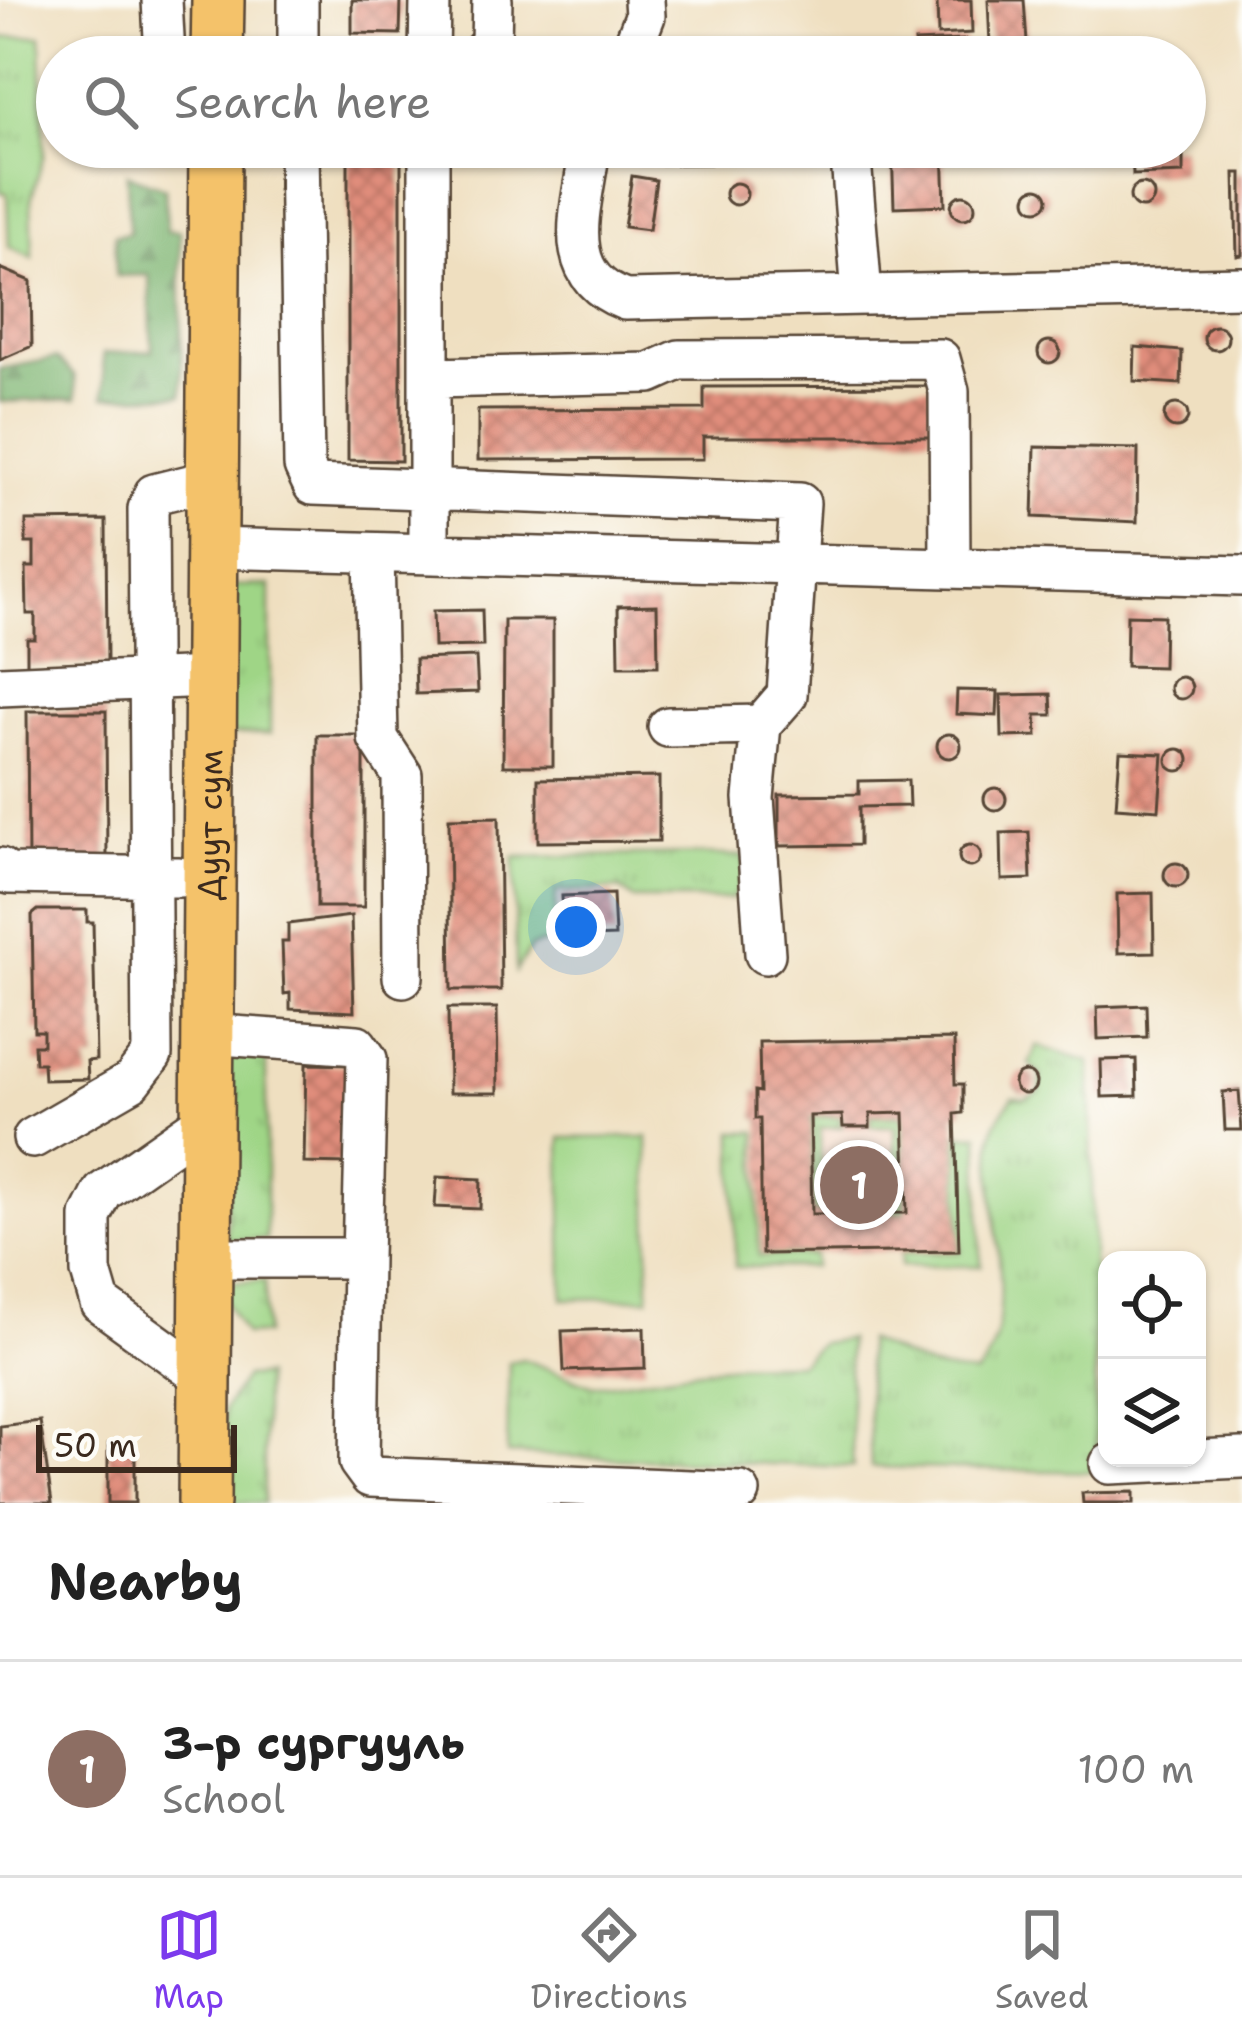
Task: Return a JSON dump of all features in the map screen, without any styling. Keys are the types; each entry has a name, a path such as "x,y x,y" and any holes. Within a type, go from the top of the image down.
{"main road":[{"path":"217,36 218,0"},
{"name":"Дуут сум","path":"204,1503 215,168"}],"street":[{"path":"162,0 164,36"},
{"path":"298,0 298,36"},
{"path":"429,36 430,0"},
{"path":"491,36 492,0"},
{"path":"637,36 645,16 644,0"},
{"path":"299,168 304,466 313,485 800,502 800,564 787,695 761,724 754,798 765,954"},
{"path":"429,168 429,554"},
{"path":"588,168 578,260 598,290 625,300 1242,287"},
{"path":"852,168 862,295"},
{"path":"430,378 650,373 679,360 940,359 949,391 950,568"},
{"path":"33,1138 132,1082 152,1055 148,509 154,494 210,480"},
{"path":"210,548 1242,576"},
{"path":"374,553 378,738 402,775 403,977"},
{"path":"0,686 208,677"},
{"path":"668,727 761,724"},
{"path":"0,868 8,874 208,878"},
{"path":"207,1034 365,1049 359,1462 370,1477 740,1492"},
{"path":"205,1379 100,1303 91,1272 91,1216 103,1192 206,1120"},
{"path":"206,1258 362,1258"},
{"path":"1206,1459 1242,1458"}],"shaded area":[{"path":"954,1039 955,1084 963,1084 963,1113 955,1114 959,1251 762,1254 760,1120 755,1119 759,1042"}],"green space":[{"path":"36,36 36,168 40,168 31,200 33,258 9,247 7,193 0,192 0,38"},
{"path":"127,174 165,188 167,231 180,231 182,395 104,397 103,354 152,351 149,275 116,276 115,235 129,233"},
{"path":"56,358 75,376 76,399 0,402 0,369"},
{"path":"270,585 270,734 228,734 227,586"},
{"path":"744,856 746,876 732,899 633,899 620,889 556,891 554,940 531,947 516,971 514,857"},
{"path":"1037,1046 1090,1062 1097,1472 871,1467 866,1340 931,1368 975,1375 990,1354 1001,1294 991,1156 994,1129 1013,1097 1024,1099 1040,1092 1041,1075 1029,1064"},
{"path":"266,1053 266,1239 227,1240 226,1054"},
{"path":"871,1116 903,1116 905,1212 813,1212 812,1117 840,1117 841,1127 820,1128 822,1203 896,1203 895,1126 871,1126"},
{"path":"734,1132 757,1132 759,1256 814,1255 814,1267 735,1267"},
{"path":"958,1135 979,1135 981,1266 901,1266 901,1253 961,1252"},
{"path":"648,1137 649,1298 563,1299 561,1138"},
{"path":"265,1281 265,1334 245,1335 226,1303 225,1283"},
{"path":"848,1339 853,1467 507,1454 509,1362 523,1359 593,1386 739,1364 799,1363 821,1343"},
{"path":"264,1376 264,1503 225,1503 224,1409 245,1377"}],"building":[{"path":"352,0 401,0 400,34 352,33"},
{"path":"937,0 971,0 972,33 938,35"},
{"path":"988,0 1024,0 1027,36 990,36"},
{"path":"348,168 401,168 401,461 348,460"},
{"path":"893,168 944,168 945,205 894,207"},
{"path":"1133,168 1183,168 1183,173 1133,175"},
{"path":"1235,173 1242,173 1242,255 1237,256"},
{"path":"632,176 656,180 649,230 624,227"},
{"path":"736,183 747,194 736,205 725,194"},
{"path":"1142,184 1154,196 1142,208 1130,196"},
{"path":"1037,188 1048,199 1037,210 1026,199"},
{"path":"963,195 975,207 963,219 951,207"},
{"path":"0,268 31,281 32,346 0,360"},
{"path":"1216,326 1228,338 1216,350 1204,338"},
{"path":"1049,341 1060,352 1049,363 1038,352"},
{"path":"1135,347 1182,351 1181,384 1134,381"},
{"path":"931,386 931,437 703,437 703,459 478,460 478,410 704,409 704,387"},
{"path":"1176,404 1188,416 1176,428 1164,416"},
{"path":"1035,447 1138,449 1137,522 1033,517"},
{"path":"106,520 107,663 27,666 27,639 35,639 35,614 27,614 26,567 34,567 34,543 26,543 26,521"},
{"path":"657,605 658,666 619,666 618,606"},
{"path":"482,610 483,646 434,647 433,611"},
{"path":"1127,615 1164,616 1163,667 1126,666"},
{"path":"504,620 553,620 553,766 503,766"},
{"path":"476,657 478,692 416,694 415,659"},
{"path":"1181,677 1192,688 1181,699 1170,688"},
{"path":"957,690 998,691 997,716 956,714"},
{"path":"1051,694 1052,715 1036,715 1037,736 1002,737 1001,695"},
{"path":"27,711 106,711 107,860 28,861"},
{"path":"949,734 961,746 949,758 937,746"},
{"path":"317,735 364,735 364,907 317,907"},
{"path":"1178,749 1189,760 1178,771 1167,760"},
{"path":"1120,752 1163,754 1159,810 1116,807"},
{"path":"659,777 659,841 538,842 538,779"},
{"path":"908,780 909,806 859,807 859,845 779,846 779,795 859,794 859,781"},
{"path":"995,788 1006,799 995,810 984,799"},
{"path":"499,817 501,990 451,990 449,818"},
{"path":"1029,832 1031,879 1002,880 1001,833"},
{"path":"970,845 981,856 970,867 959,856"},
{"path":"1176,863 1188,875 1176,887 1164,875"},
{"path":"1153,893 1154,952 1118,953 1117,894"},
{"path":"613,894 615,936 564,938 562,896"},
{"path":"38,910 87,910 87,922 93,922 96,1060 87,1061 88,1079 44,1080 43,1063 35,1063 34,1045 43,1045 43,1031 34,1031 32,915"},
{"path":"351,916 354,1012 290,1009 290,993 284,994 282,942 288,942 288,924"},
{"path":"1146,1005 1147,1037 1098,1039 1097,1007"},
{"path":"448,1008 497,1008 498,1093 449,1093"},
{"path":"954,1039 955,1084 963,1084 963,1113 955,1114 959,1251 762,1254 760,1119 755,1119 759,1042","holes":["904,1113 907,1213 812,1214 810,1116 842,1115 843,1127 870,1127 870,1114"]},
{"path":"1136,1059 1137,1096 1102,1097 1101,1060"},
{"path":"306,1064 352,1065 349,1164 304,1163"},
{"path":"1025,1072 1036,1083 1025,1094 1014,1083"},
{"path":"1239,1091 1242,1130 1225,1130 1223,1092"},
{"path":"437,1177 481,1179 480,1209 435,1207"},
{"path":"644,1328 645,1368 564,1371 562,1331"},
{"path":"40,1421 52,1503 0,1503 0,1426"},
{"path":"108,1444 135,1444 135,1503 108,1503"},
{"path":"1134,1492 1134,1503 1083,1503 1082,1493"}],"place":[{"name":"3-р сургууль","path":"859,1185"}]}
